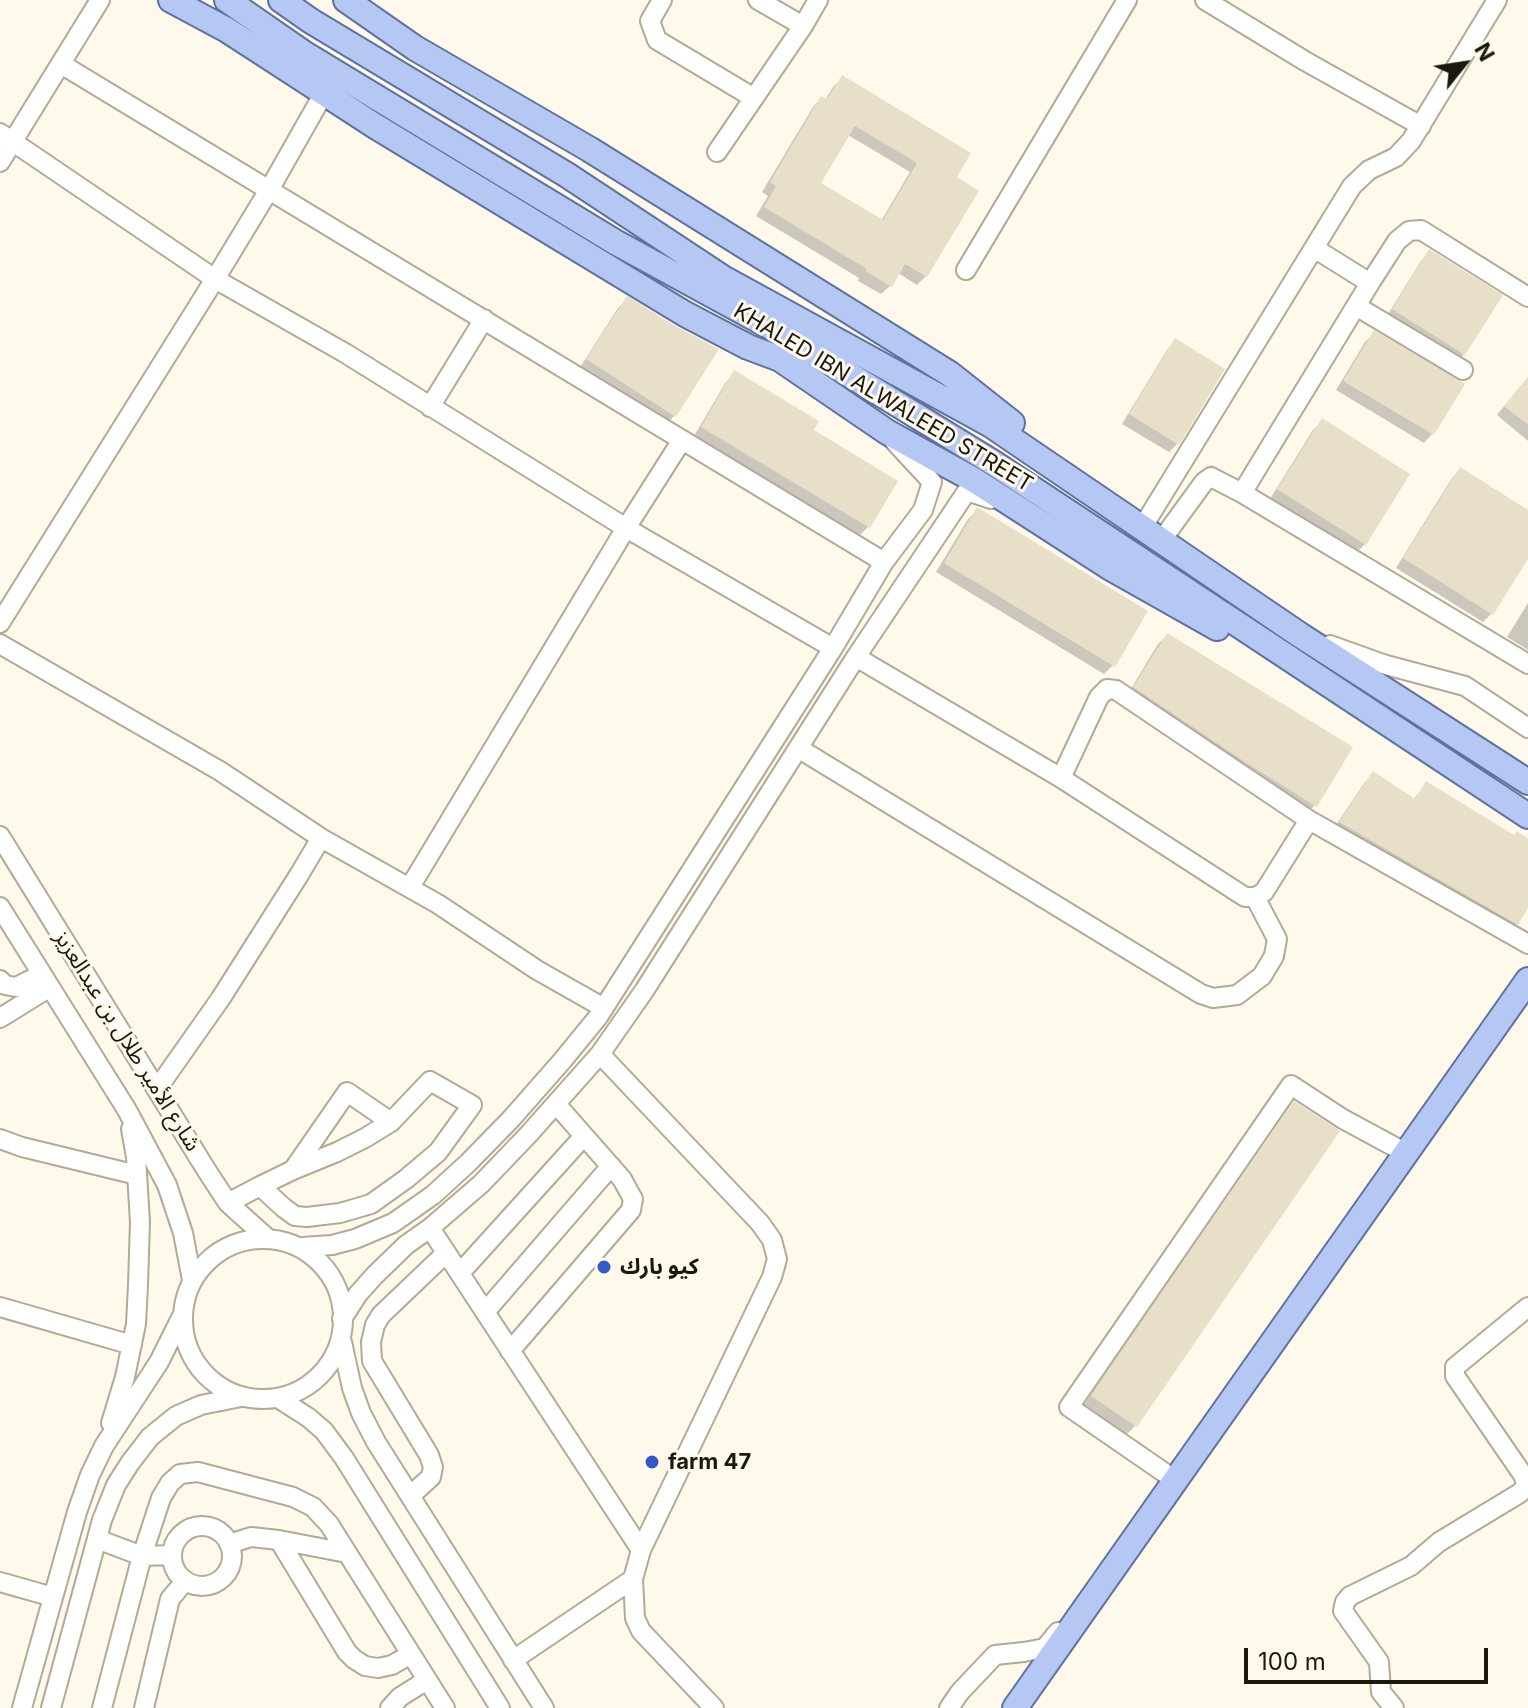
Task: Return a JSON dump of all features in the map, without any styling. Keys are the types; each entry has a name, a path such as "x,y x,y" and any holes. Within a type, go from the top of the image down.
{"main road":[{"path":"171,0 227,30 375,126 685,314 748,347 780,359 887,432 974,480 1109,567 1216,628 1269,645"},
{"path":"194,0 227,30"},
{"name":"KHALED IBN ALWALEED STREET","path":"227,0 305,54 615,242 778,331 992,462 1528,816"},
{"name":"KHALED IBN ALWALEED STREET","path":"281,0 567,175 723,278 991,425 1300,635 1528,782"},
{"path":"346,0 415,48 589,149 950,374 1146,530"},
{"path":"1015,1708 1528,980"}],"street":[{"path":"0,162 7,137 61,64 100,0"},
{"path":"662,0 650,21 657,40 754,98"},
{"path":"758,0 803,26"},
{"path":"717,152 818,0"},
{"path":"966,270 1127,0"},
{"path":"1205,0 1421,126"},
{"path":"1146,530 1352,186 1369,170 1396,157 1411,141 1497,0"},
{"path":"61,64 884,562"},
{"path":"0,623 215,279 324,93"},
{"path":"7,137 215,279 345,353 626,528 833,648"},
{"path":"1242,493 1370,283 1397,241 1409,231 1421,230 1528,297"},
{"path":"1314,248 1370,283"},
{"path":"1356,306 1463,370"},
{"path":"430,407 484,319"},
{"path":"302,1247 332,1245 355,1239 393,1223 433,1195 511,1119 604,1008 833,648 884,562 923,510 932,482 887,432"},
{"path":"410,887 682,440"},
{"path":"1146,530 1211,477 1528,664"},
{"path":"342,1319 375,1275 406,1245 481,1184 600,1054 644,991 856,657 967,491 1010,505"},
{"path":"1300,635 1386,665 1465,686 1528,728"},
{"path":"0,644 220,771 321,838 410,887 537,970 604,1008"},
{"path":"856,657 1061,778 1245,897 1255,897 1264,892 1309,820"},
{"path":"1061,778 1099,697 1107,689 1116,690 1309,820 1528,944"},
{"path":"798,748 1201,994 1213,998 1237,995 1262,976 1274,956 1277,939 1255,897"},
{"name":"شارع الأمير طلال بن عبدالعزيز","path":"0,836 228,1203 266,1237"},
{"path":"157,1089 221,998 321,838"},
{"name":"شارع الأمير طلال بن عبدالعزيز","path":"0,907 127,1110 167,1185 183,1233 192,1280"},
{"path":"0,980 5,985 16,987 46,981"},
{"path":"0,1018 46,981"},
{"path":"600,1054 760,1223 772,1240 777,1259 772,1277 641,1550 633,1579 635,1618 641,1631 714,1708"},
{"path":"228,1203 260,1186 293,1170 337,1152 391,1122 430,1081 472,1105 438,1152 371,1204 340,1213 295,1216 260,1186"},
{"path":"1175,1480 1069,1407 1291,1085 1343,1119 1406,1153"},
{"path":"293,1170 347,1092 391,1122"},
{"path":"510,1351 631,1210 633,1199 629,1189 556,1104"},
{"path":"104,1446 125,1377 136,1324 140,1222 137,1175 127,1110"},
{"path":"460,1273 584,1136"},
{"path":"0,1139 137,1175"},
{"path":"485,1312 611,1166"},
{"path":"430,1228 641,1550"},
{"path":"243,1397 201,1405 176,1416 150,1437 130,1463 116,1485 102,1520 56,1707 24,1702 77,1512 104,1446 159,1362 182,1316 192,1280 216,1253 231,1244 266,1237 302,1247 328,1271 343,1305 342,1340 352,1388 361,1413 544,1708"},
{"path":"410,1496 431,1477 433,1467 429,1455 372,1361 371,1342 381,1315 446,1253"},
{"path":"0,1307 132,1345"},
{"path":"1394,1708 1381,1692 1379,1662 1343,1611 1345,1602 1350,1596 1411,1566 1439,1542 1520,1493 1527,1485 1455,1376 1455,1367 1528,1307"},
{"path":"182,1316 190,1351 199,1367 225,1390 262,1400 296,1393 312,1384 335,1358 342,1340"},
{"path":"278,1398 324,1431 344,1458 500,1708"},
{"path":"102,1708 142,1556 161,1498 180,1474 198,1472 293,1497 313,1507 329,1524 445,1708"},
{"path":"206,1527 216,1530 229,1544 232,1553 228,1572 213,1585 193,1585 177,1574 172,1555 174,1545 187,1530 206,1527"},
{"path":"229,1544 251,1537 347,1553"},
{"path":"97,1539 142,1556 172,1555"},
{"path":"279,1540 354,1659 365,1666 378,1668 392,1665 411,1654"},
{"path":"513,1660 633,1579"},
{"path":"144,1708 170,1599 185,1581"},
{"path":"0,1582 53,1597"},
{"path":"949,1708 995,1655 1045,1648 1063,1627 1085,1609"},
{"path":"390,1708 400,1697 427,1680"}],"building":[{"path":"842,75 971,153 957,177 979,191 927,277 905,264 892,287 764,207 776,186 770,182 821,96 827,99","holes":["855,126 917,163 883,220 821,183"]},
{"path":"1429,249 1503,295 1465,355 1392,309"},
{"path":"627,296 719,349 676,417 586,359"},
{"path":"1374,330 1465,384 1434,435 1343,381"},
{"path":"1175,338 1225,369 1179,445 1129,414"},
{"path":"734,370 819,421 814,430 898,481 870,528 701,427"},
{"path":"1528,377 1528,425 1504,406"},
{"path":"1322,418 1410,474 1366,545 1277,489"},
{"path":"1460,467 1528,510 1528,559 1493,615 1403,558"},
{"path":"977,507 1148,611 1115,667 944,563"},
{"path":"1167,633 1353,747 1317,807 1133,687"},
{"path":"1373,771 1415,799 1426,781 1514,835 1516,831 1528,838 1528,908 1518,925 1339,822"},
{"path":"1294,1101 1340,1131 1137,1427 1091,1396"}],"place":[{"name":"كيو بارك","path":"604,1267"},
{"name":"farm 47","path":"652,1462"}]}
